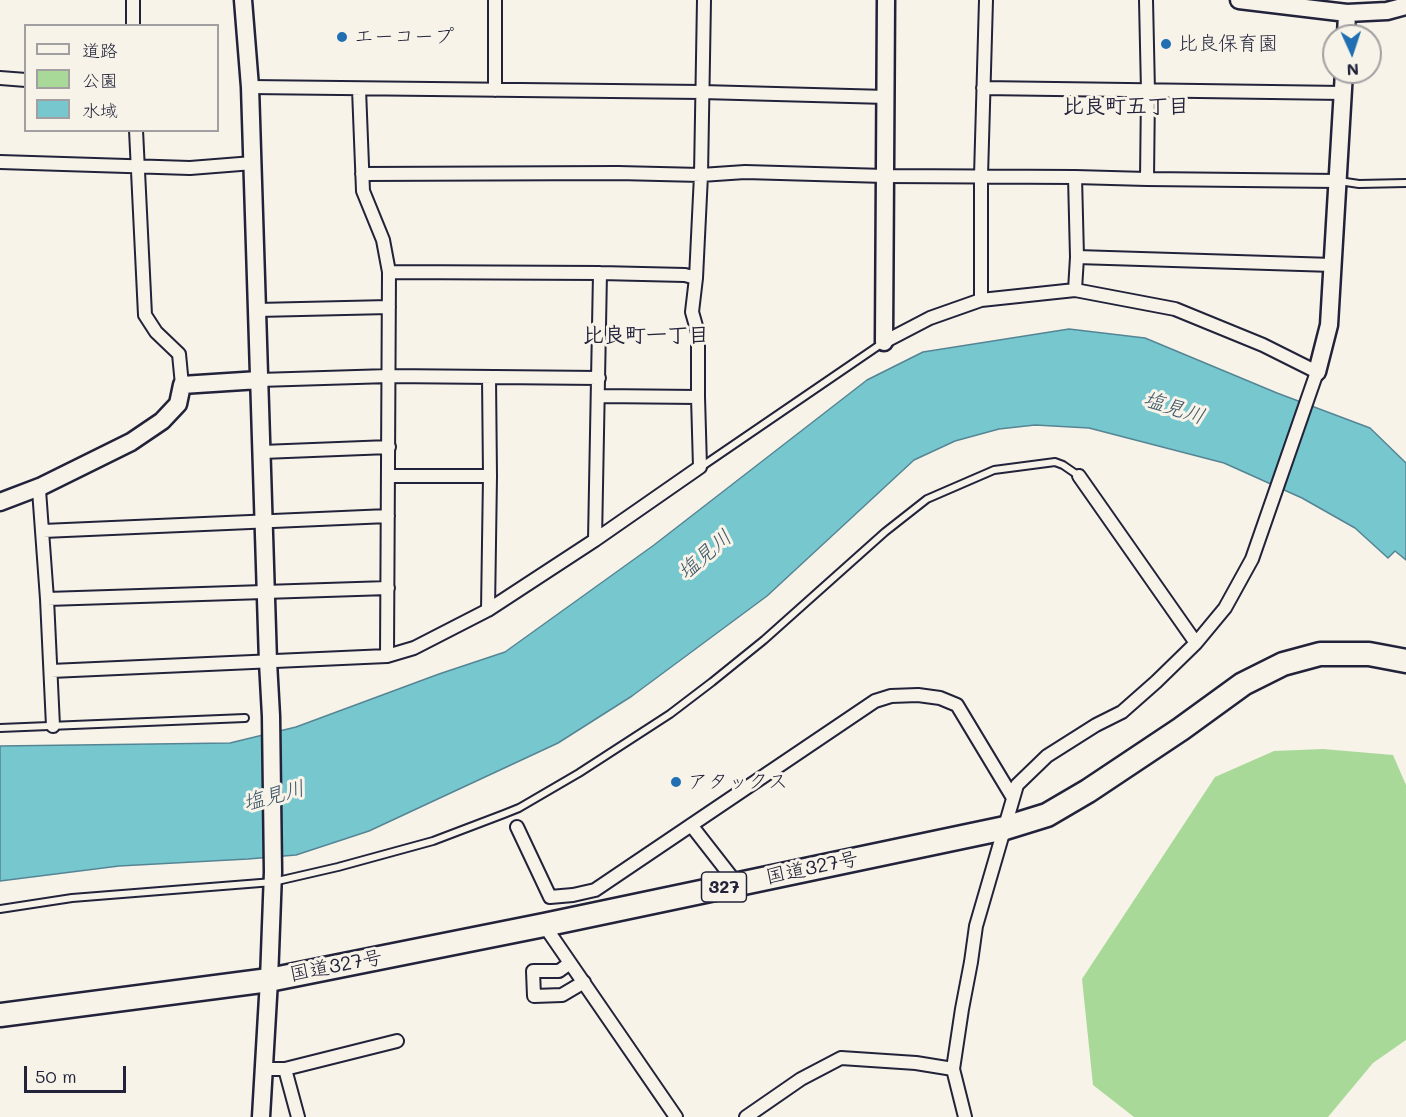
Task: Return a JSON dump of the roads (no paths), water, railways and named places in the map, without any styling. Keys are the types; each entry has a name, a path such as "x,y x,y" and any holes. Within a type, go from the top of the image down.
{"highway":[{"name":"国道327号","path":"0,1015 269,980 1005,828 1047,815 1088,791 1181,729 1243,684 1283,664 1320,654 1369,654 1406,661"}],"street":[{"path":"133,0 133,24"},
{"path":"243,0 253,163 271,716 273,877 261,1117"},
{"path":"495,0 495,90"},
{"path":"51,671 387,656 414,648 488,610 595,540 700,467 698,333 692,312 701,175 704,0"},
{"path":"886,0 884,342 930,318 981,300 1075,290 1176,309 1263,345 1317,372"},
{"path":"981,300 981,176 986,0"},
{"path":"1146,0 1147,179"},
{"path":"1239,0 1347,13 1387,11 1406,6"},
{"path":"1347,13 1347,24"},
{"path":"0,78 24,80"},
{"path":"965,1117 953,1069 976,926 1017,785 1047,756 1096,724 1122,712 1156,682 1196,643 1225,608 1252,559 1317,372 1329,325 1343,84"},
{"path":"250,87 702,92 886,97"},
{"path":"983,88 1343,93"},
{"path":"359,89 363,190 383,240 389,272 387,656"},
{"path":"0,502 37,488 131,442 162,421 178,404 182,385 179,354 156,332 145,315 136,132"},
{"path":"0,162 190,168 253,163"},
{"path":"362,174 701,175 745,172 885,176 1338,181"},
{"path":"1075,177 1077,257 1075,290"},
{"path":"1077,257 1333,265"},
{"path":"389,272 600,273 696,278"},
{"path":"595,540 600,273"},
{"path":"257,310 389,307"},
{"path":"182,385 389,376 599,378"},
{"path":"488,610 489,377"},
{"path":"599,396 698,397"},
{"path":"262,452 389,447"},
{"path":"388,476 490,476"},
{"path":"1079,476 1196,643"},
{"path":"37,488 48,599 53,726"},
{"path":"43,531 388,516"},
{"path":"48,599 388,588"},
{"path":"517,827 550,897 595,890 875,701 891,696 918,695 940,698 957,705 1013,798"},
{"path":"691,825 737,884"},
{"path":"544,925 676,1117"},
{"path":"570,963 560,971 533,971 534,996 562,995 584,982"},
{"path":"264,1069 285,1069 397,1041"},
{"path":"746,1117 801,1079 841,1058 916,1063 953,1069"},
{"path":"285,1069 298,1117"}],"lane":[{"path":"1338,181 1359,184 1406,183"},
{"path":"700,467 884,342"},
{"path":"0,909 72,898 273,877 338,867 433,841 519,808 579,773 670,714 764,640 885,532 927,499 994,470 1055,462 1079,476"},
{"path":"0,728 245,718"}],"water":[{"name":"塩見川","path":"1069,329 1145,338 1277,393 1370,428 1406,463 1406,560 1395,551 1388,558 1355,528 1302,498 1224,463 1089,428 1035,425 999,429 955,441 914,460 767,596 632,696 558,743 369,831 296,855 119,866 0,881 0,746 230,743 296,727 505,652 654,545 867,380 923,352"}],"place":[{"name":"エーコープ","path":"342,37"},
{"name":"比良保育園","path":"1166,44"},
{"name":"アタックス","path":"676,782"}],"district":[{"name":"比良町五丁目","path":"1126,107"},
{"name":"比良町一丁目","path":"646,336"}]}
